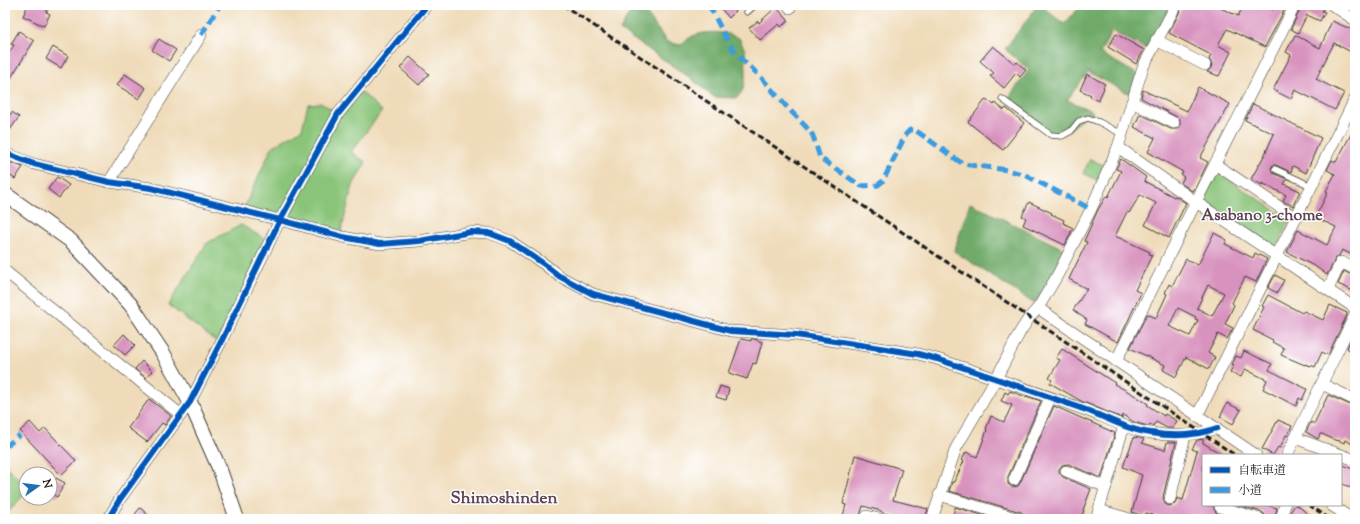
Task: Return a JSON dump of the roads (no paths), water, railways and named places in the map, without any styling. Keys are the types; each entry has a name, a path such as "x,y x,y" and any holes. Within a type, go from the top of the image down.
{"street":[{"path":"108,519 120,499 190,402 280,220 338,114 427,5"},
{"path":"932,519 956,448 996,379 1020,332 1038,308 1057,276 1091,209 1123,134 1143,67 1156,40 1176,5"},
{"path":"1116,361 1295,5"},
{"path":"1332,5 1355,20"},
{"path":"109,182 201,35"},
{"path":"1156,40 1204,65"},
{"path":"1197,416 1355,99"},
{"path":"1132,102 1174,123"},
{"path":"1118,147 1196,202 1355,308"},
{"path":"5,153 34,164 109,182 151,188 343,237 380,244 419,241 471,232 489,233 510,241 544,264 558,276 593,294 730,331 796,335 918,354 996,379 1087,411 1124,426 1151,433 1185,436 1202,433 1217,428"},
{"path":"1215,164 1296,218"},
{"path":"5,194 71,241 131,305 163,353 190,402 220,470 237,519"},
{"path":"1328,289 1341,262 1355,269"},
{"path":"5,271 181,415"},
{"path":"1038,308 1255,454"},
{"path":"1287,454 1355,315"},
{"path":"1322,384 1355,400"},
{"path":"1014,480 1050,398"},
{"path":"1124,426 1098,514 1130,519"},
{"path":"1170,499 1185,436"},
{"path":"1295,438 1339,454"},
{"path":"1342,455 1355,460"},
{"path":"1066,471 1106,487"},
{"path":"940,495 1019,519"},
{"path":"1282,518 1285,506"},
{"path":"1332,506 1352,519"},
{"path":"1220,507 1260,519"},
{"path":"866,519 867,516 879,519"}],"lane":[{"path":"747,12 755,5"},
{"path":"1002,99 1051,135 1062,136 1071,131 1079,121 1088,118 1123,134"},
{"path":"1275,169 1311,186"}],"railway":[{"path":"563,5 1234,454"},
{"path":"1310,506 1330,519"}],"district":[{"name":"Asabano 3-chome","path":"1262,214"},
{"name":"Shimoshinden","path":"504,497"}]}
